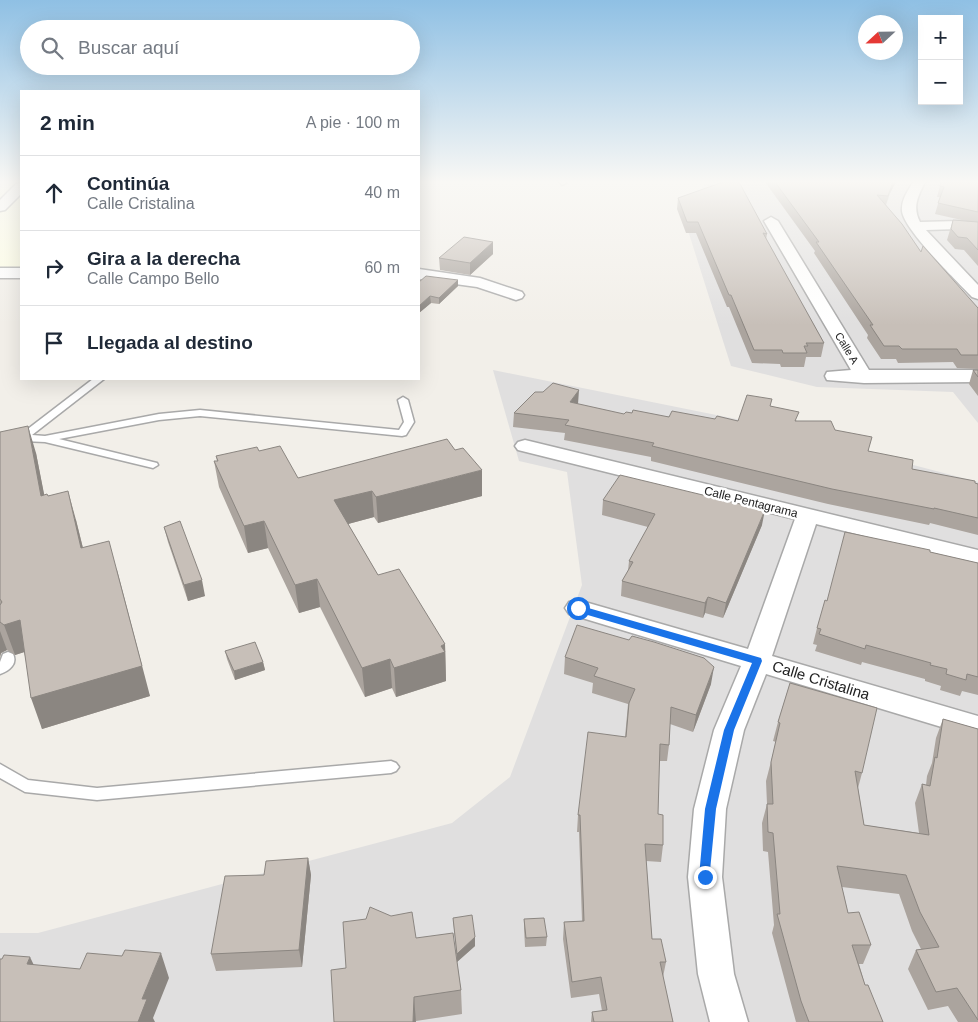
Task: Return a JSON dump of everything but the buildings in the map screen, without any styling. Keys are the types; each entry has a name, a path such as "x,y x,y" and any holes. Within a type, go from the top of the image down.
{"street":[{"name":"Calle A","path":"776,230 864,377 978,376"},
{"path":"918,230 977,293"},
{"path":"0,273 20,273"},
{"path":"420,274 480,283 516,295"},
{"path":"834,376 864,377"},
{"name":"Calle Pentagrama","path":"525,446 978,557"},
{"path":"728,1022 716,974 705,877 710,809 729,730 758,661 808,516"},
{"name":"Calle Cristalina","path":"578,608 978,727"}],"lane":[{"path":"22,438 98,380"},
{"path":"45,439 159,416 200,412 402,432 409,422 402,400"},
{"path":"0,437 45,439 153,465"},
{"path":"0,669 7,664 8,657"},
{"path":"0,770 25,786 97,794 391,768"}],"shaded area":[{"path":"0,230 20,230 20,268 0,268"},
{"path":"688,230 978,230 978,423 953,392 817,387 731,366"},
{"path":"493,370 746,421 978,482 978,1022 0,1022 0,933 38,933 452,823 510,777 582,585 567,472 519,461"}],"route":[{"path":"578,608 758,661 729,730 710,809 705,877"}]}
